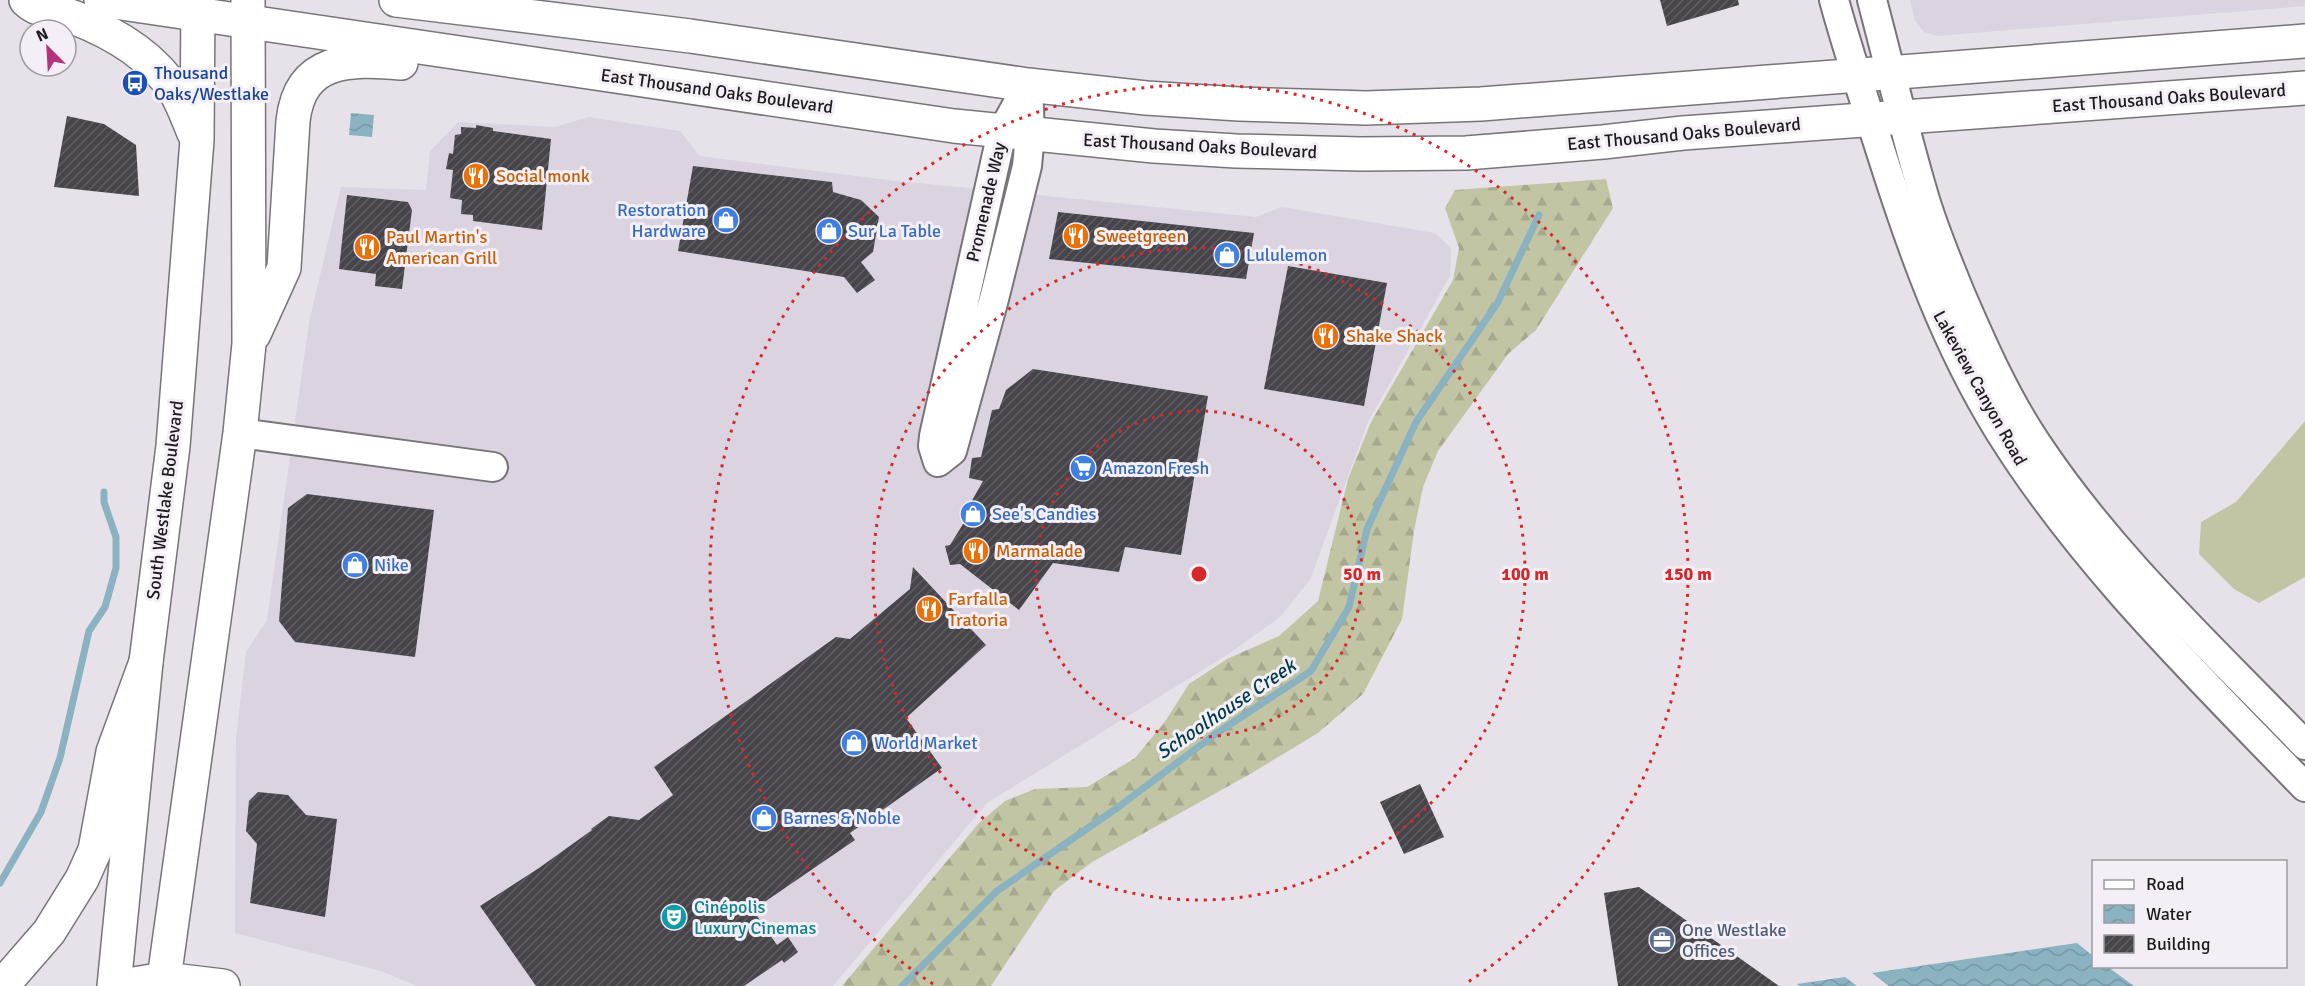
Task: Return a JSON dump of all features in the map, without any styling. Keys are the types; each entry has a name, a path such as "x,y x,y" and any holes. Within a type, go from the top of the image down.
{"main road":[{"path":"26,0 35,8 68,15 94,25 154,65 176,93 197,140"},
{"name":"East Thousand Oaks Boulevard","path":"102,0 248,10 543,66 1016,133 1236,151 1361,154 1466,153 1885,118 2305,88"},
{"path":"396,0 690,36 1028,86 1154,99 1366,108 1481,104 2305,41"},
{"name":"South Westlake Boulevard","path":"114,986 146,662 173,446 197,140 198,7"},
{"path":"164,983 240,433 249,344 248,10"},
{"path":"249,344 284,268 295,105 308,81 330,66 346,61 452,67 543,66"},
{"path":"2,986 49,932 82,879 94,849 113,752 146,662"},
{"path":"122,986 164,983 223,986"}],"street":[{"name":"Lakeview Canyon Road","path":"1834,0 1856,76 1885,118 1923,195 1940,244 1995,371 2037,444 2077,500 2136,571 2305,745"},
{"name":"Lakeview Canyon Road","path":"1872,0 1890,73 1885,118 1894,195 1934,305 1974,386 2006,440 2074,538 2112,583 2305,787"},
{"name":"Promenade Way","path":"1016,133 1027,166 994,299 952,451 938,462 933,446 934,436 1028,86"},
{"path":"240,433 493,467"}],"shaded area":[{"path":"1910,0 2305,0 2305,6 1937,36 1924,32 1915,21"},
{"path":"589,117 680,131 700,156 888,180 1256,217 1282,207 1435,233 1451,248 1450,276 1368,422 1310,580 1280,617 1227,655 987,803 833,986 416,986 381,971 235,933 236,738 246,652 267,620 309,322 341,187 426,190 430,151 458,122 555,127"}],"green space":[{"path":"1606,179 1613,208 1536,330 1508,354 1438,451 1423,487 1414,531 1402,619 1363,694 1318,733 1252,773 1092,862 1054,891 991,986 842,986 979,823 1005,801 1035,789 1087,787 1135,758 1164,723 1189,684 1227,659 1279,636 1318,601 1348,479 1371,422 1453,280 1459,248 1445,208 1455,190"},
{"path":"2305,421 2305,577 2259,603 2234,589 2199,554 2201,522 2236,502"}],"water":[{"path":"351,113 374,115 372,137 349,135"},
{"path":"2077,943 2092,955 2092,968 2109,968 2134,986 1889,986 1872,973"},
{"path":"1845,977 1857,986 1800,986 1797,984"}],"building":[{"path":"1660,0 1738,0 1739,5 1667,26"},
{"path":"67,116 104,124 136,145 139,196 54,187"},
{"path":"476,125 493,128 493,131 551,139 542,230 473,221 473,215 461,214 462,200 450,198 453,170 446,169 449,153 453,154 455,135 461,134 461,127 476,128"},
{"path":"693,166 832,182 833,192 861,200 879,217 873,252 861,262 875,280 857,293 844,277 678,251"},
{"path":"347,195 408,202 412,210 402,289 375,286 376,274 339,269"},
{"path":"1058,212 1254,233 1246,279 1049,259"},
{"name":"Shake Shack","path":"1288,266 1387,283 1364,406 1264,389"},
{"name":"Amazon Fresh","path":"1033,369 1208,396 1181,555 1125,547 1119,572 1053,563 1019,610 960,564 950,565 945,546 950,545 968,516 965,513 983,481 969,478 972,458 981,457 992,410 999,409 1006,390"},
{"name":"Nike","path":"307,494 434,510 415,657 295,642 279,621 288,508"},
{"path":"913,567 986,645 906,718 942,768 850,833 855,840 753,910 777,945 788,937 798,952 784,963 782,960 744,986 536,986 480,906 539,868 609,816 639,820 673,795 654,767 836,637 850,639 910,589"},
{"path":"1420,784 1444,837 1404,854 1380,802"},
{"path":"258,792 288,795 306,815 337,819 325,917 250,903 257,844 246,831 249,801"},
{"name":"One Westlake Offices","path":"1639,887 1779,986 1618,986 1604,893"}],"waterway":[{"name":"Schoolhouse Creek","path":"902,986 997,891 1117,808 1214,735 1311,671 1349,607 1367,529 1416,422 1498,302 1539,215"},
{"path":"0,883 41,812 60,758 89,631 105,607 116,568 116,537 104,502 104,492"}],"place":[{"name":"Thousand Oaks/Westlake","path":"135,83"},
{"name":"Social monk","path":"476,176"},
{"name":"Restoration Hardware","path":"726,220"},
{"name":"Sur La Table","path":"829,231"},
{"name":"Sweetgreen","path":"1076,236"},
{"name":"Paul Martin's American Grill","path":"367,247"},
{"name":"Lululemon","path":"1227,255"},
{"name":"Shake Shack","path":"1326,336"},
{"name":"Amazon Fresh","path":"1083,468"},
{"name":"See's Candies","path":"973,514"},
{"name":"Marmalade","path":"976,551"},
{"name":"Nike","path":"355,565"},
{"name":"Farfalla Tratoria","path":"929,609"},
{"name":"World Market","path":"854,743"},
{"name":"Barnes & Noble","path":"764,818"},
{"name":"Cinépolis Luxury Cinemas","path":"674,917"},
{"name":"One Westlake Offices","path":"1662,940"}]}
